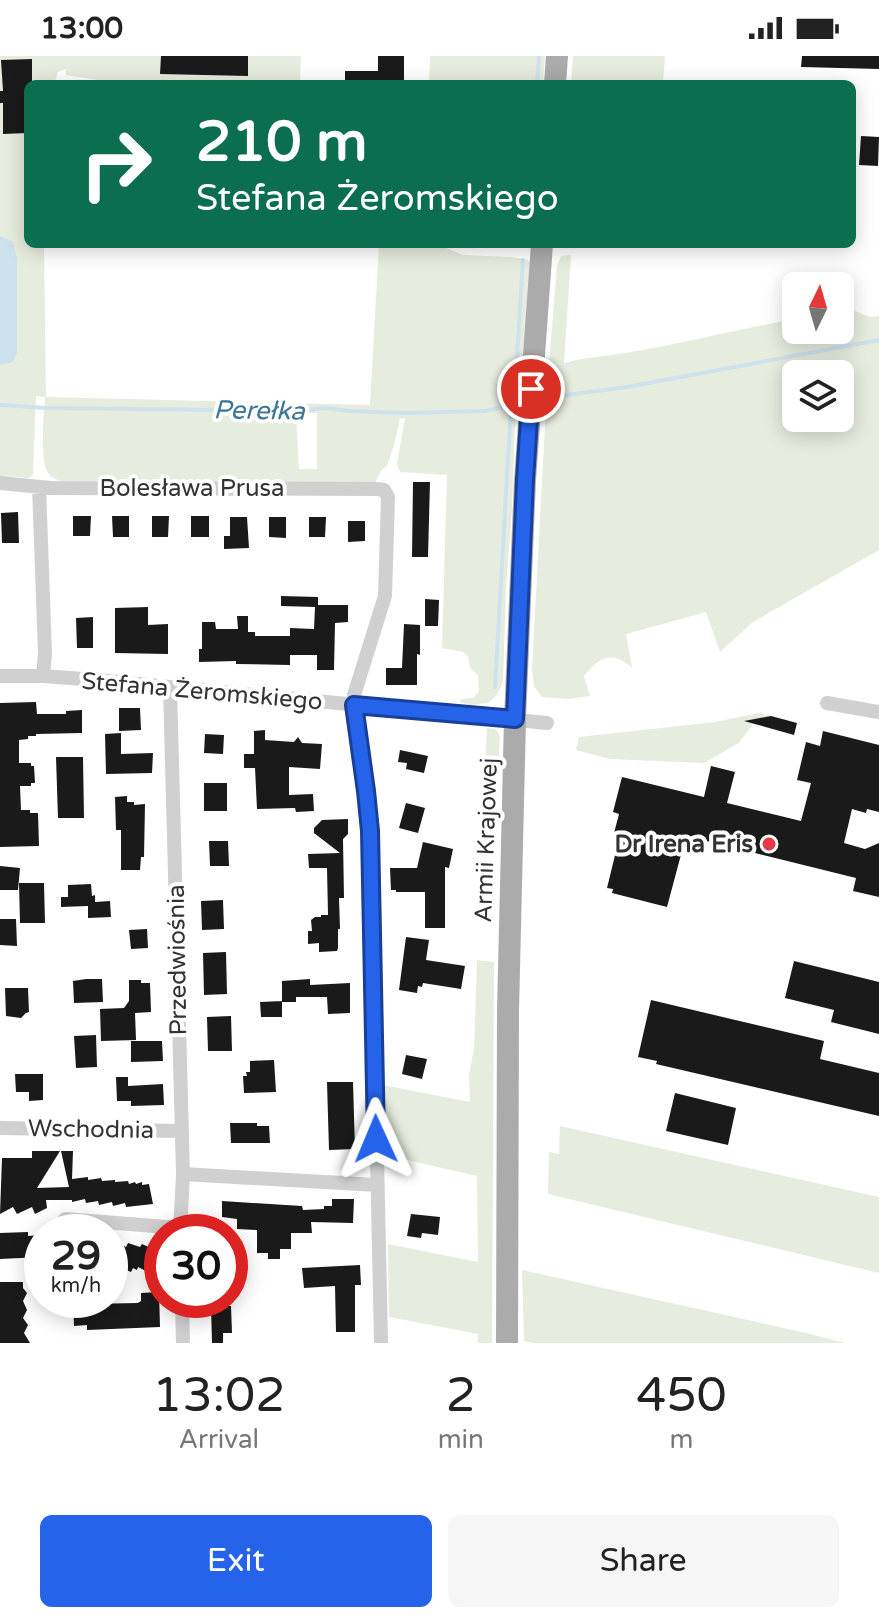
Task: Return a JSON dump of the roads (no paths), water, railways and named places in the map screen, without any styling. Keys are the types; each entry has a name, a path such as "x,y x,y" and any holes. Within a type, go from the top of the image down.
{"main road":[{"path":"555,80 557,56"},
{"name":"Armii Krajowej","path":"507,1343 508,981 515,719 525,480 542,248"}],"street":[{"name":"Bolesława Prusa","path":"0,483 39,487 384,490 388,497 385,596 354,695 354,705"},
{"path":"39,487 45,653 43,676"},
{"name":"Stefana Żeromskiego","path":"0,676 43,676 547,723"},
{"name":"Przedwiośnia","path":"170,687 183,1174 181,1214"},
{"path":"827,703 879,712"},
{"path":"354,705 370,831 381,1343"},
{"name":"Wschodnia","path":"0,1128 182,1131"},
{"path":"183,1174 377,1185"},
{"path":"182,1318 183,1343"}],"water":[{"path":"0,236 13,242 17,258 17,353 13,362 0,365"}],"waterway":[{"path":"537,80 539,56"},
{"path":"514,405 523,260"},
{"name":"Perełka","path":"551,397 627,387 879,340"},
{"name":"Perełka","path":"0,405 215,410 325,408 405,413 485,411 517,404"},
{"path":"495,687 511,406"}],"place":[{"name":"Dr Irena Eris","path":"769,844"}]}
